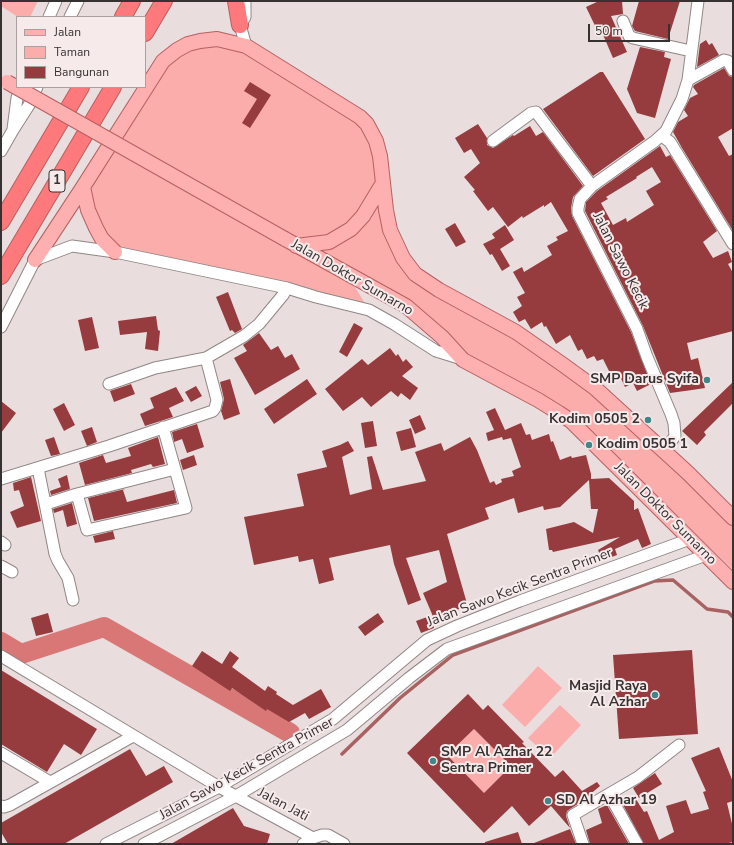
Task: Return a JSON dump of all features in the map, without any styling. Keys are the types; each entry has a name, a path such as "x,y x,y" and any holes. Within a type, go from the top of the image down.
{"highway":[{"path":"124,16 132,1"},
{"path":"146,31 164,1"},
{"path":"236,1 240,25"},
{"name":"1","path":"1,222 80,88"},
{"name":"1","path":"1,276 112,88"}],"main road":[{"path":"146,87 163,61 169,56 188,44 217,39 246,46 362,119 371,130 380,156 390,230 403,258 416,274 439,290 516,332 595,388 688,473 733,518"},
{"name":"Jalan Doktor Sumarno","path":"4,80 16,87"},
{"name":"Jalan Doktor Sumarno","path":"18,88 290,243 406,306 442,337 463,360 560,412 571,421 733,582"},
{"path":"35,260 146,88"},
{"path":"290,243 329,242 351,229 363,216 383,183"},
{"path":"83,187 88,210 96,228 102,238 115,252"}],"street":[{"path":"50,16 56,1"},
{"path":"70,16 78,1"},
{"path":"245,1 245,17 240,25 246,46"},
{"name":"Jalan Sawo Kecik","path":"664,452 675,436 674,423 637,329 578,214 580,199 592,186 662,136 666,131 682,99 688,80 698,1"},
{"path":"623,21 629,36 633,38 691,51"},
{"path":"688,80 726,60 733,70"},
{"path":"13,130 17,98 21,88"},
{"path":"1,151 29,106 37,88"},
{"path":"493,141 531,113 536,112 592,186"},
{"path":"662,136 670,142 715,217 733,242"},
{"path":"1,327 35,260 72,246 115,252 287,288 316,298 369,310 436,351 463,360"},
{"path":"109,384 155,368 206,358 244,336 259,324 287,288"},
{"path":"1,479 209,413 215,408 217,400 206,358"},
{"path":"77,494 87,530 186,508 162,427"},
{"path":"38,468 55,554 68,578 73,600"},
{"path":"46,504 77,494 175,469"},
{"name":"Jalan Sawo Kecik Sentra Primer","path":"106,844 219,787 333,719 432,637 520,601 690,539"},
{"name":"Jalan Sawo Kecik Sentra Primer","path":"144,844 236,796 347,730 409,678 447,649 706,555"},
{"path":"1,566 12,572"},
{"name":"Jalan Jati","path":"1,656 219,787 312,838"},
{"path":"333,719 347,730"},
{"path":"1,806 4,807 10,805 133,736"},
{"path":"583,844 573,815 638,777 679,745"},
{"path":"1,753 50,782"},
{"path":"609,794 637,844"},
{"name":"Jalan Jati","path":"302,844 312,838 328,835 344,844"}],"green space":[{"path":"1,1 38,1 30,16 16,16 1,6"},
{"path":"227,41 368,125 405,261 576,374 733,518 733,570 596,436 583,426 519,390 347,274 369,310 115,252 83,188 177,50"},
{"path":"538,666 562,688 525,727 502,705"},
{"path":"560,705 581,725 550,758 528,738"},
{"path":"474,729 511,766 484,793 447,755"}],"building":[{"path":"599,1 622,1 623,14 611,16 627,52 613,58 601,30 598,32 586,7"},
{"path":"639,1 680,1 668,39 635,31 632,26"},
{"path":"706,40 709,45 712,43 719,55 697,67 700,44"},
{"path":"640,47 665,52 664,57 671,59 655,118 637,113 627,89"},
{"path":"724,68 729,76 733,77 733,128 718,137 729,156 733,154 733,231 673,132 678,122 688,116 684,110 690,98 698,94 693,87 694,85"},
{"path":"600,72 603,72 645,139 593,176 543,109"},
{"path":"250,82 271,95 250,128 242,123 257,99 244,91"},
{"path":"478,124 487,138 487,145 493,148 530,126 536,136 543,132 583,186 573,197 571,208 572,216 631,332 651,384 637,391 633,383 625,387 618,372 611,375 603,359 597,361 594,356 587,359 582,349 578,351 570,335 556,344 546,326 544,327 542,322 531,329 525,319 519,322 513,312 522,306 517,297 525,293 513,272 522,267 524,272 552,255 547,246 558,240 556,237 568,231 551,202 523,218 522,216 508,227 493,207 488,211 473,191 475,190 464,177 480,163 471,149 464,153 455,138"},
{"path":"660,146 666,157 670,155 717,231 703,242 713,258 728,251 732,262 728,264 733,273 733,331 687,343 691,360 698,358 705,388 670,393 643,326 585,211 586,202 597,191","holes":["652,167 661,182 646,191 654,205 627,222 626,218 613,225 601,203 608,199 606,197"]},
{"path":"455,223 466,242 456,247 445,229"},
{"path":"505,225 514,240 500,249 510,266 502,271 492,254 490,255 483,244 495,238 492,234"},
{"path":"228,292 242,329 235,333 232,330 230,331 216,297"},
{"path":"156,316 158,330 160,331 158,351 145,349 147,332 120,335 118,321"},
{"path":"92,317 99,348 85,351 78,320"},
{"path":"354,323 363,328 347,357 339,352"},
{"path":"259,333 271,350 278,346 285,358 292,354 300,369 255,395 234,358 247,351 243,345"},
{"path":"390,348 396,356 398,354 403,362 406,359 413,367 402,376 418,388 410,400 401,393 398,397 391,391 371,407 362,397 343,411 325,389 362,359 368,365"},
{"path":"230,379 240,414 224,420 221,411 224,399 220,382"},
{"path":"307,379 317,394 274,424 264,409"},
{"path":"733,382 733,403 704,432 706,435 697,445 682,431"},
{"path":"131,384 135,394 114,402 110,391"},
{"path":"196,386 202,396 191,402 185,392"},
{"path":"176,387 184,401 169,408 173,417 145,426 140,414 154,408 150,398"},
{"path":"1,401 16,413 1,433"},
{"path":"64,403 75,425 64,431 53,409"},
{"path":"495,408 505,430 521,423 526,435 530,434 532,440 549,434 551,442 553,441 560,460 571,456 572,458 586,455 591,479 609,478 634,501 634,510 638,508 651,544 642,548 638,539 615,549 617,555 604,560 603,554 600,555 598,550 620,537 553,552 552,550 549,550 546,529 574,522 593,533 598,509 591,509 589,480 560,507 544,510 543,506 518,513 514,498 485,508 489,519 447,534 468,607 447,612 448,615 435,621 423,593 447,582 439,550 406,558 421,600 408,605 394,564 390,545 329,558 334,580 319,584 313,559 299,562 298,556 254,565 244,517 304,506 297,474 327,467 322,451 348,441 354,451 342,457 350,495 372,489 367,457 372,456 383,490 426,481 415,452 441,443 444,451 470,437 477,450 490,483 494,481 496,485 502,482 501,479 514,476 512,471 521,467 511,438 503,440 502,437 488,441 486,433 494,430 486,412"},
{"path":"420,415 426,429 415,434 409,420"},
{"path":"373,421 377,446 365,448 361,423"},
{"path":"197,424 204,447 187,453 182,439 174,442 172,432"},
{"path":"92,427 97,442 87,446 81,431"},
{"path":"411,428 416,447 401,451 396,432"},
{"path":"54,437 60,454 51,456 45,440"},
{"path":"158,437 165,464 153,467 151,464 131,470 132,473 85,485 79,463 103,455 106,463 131,456 128,448"},
{"path":"194,455 197,465 183,470 180,460"},
{"path":"67,475 70,489 51,495 50,491 61,487 58,479"},
{"path":"31,477 41,521 17,528 10,512 24,506 19,490 14,491 13,483"},
{"path":"125,489 123,490 127,502 174,490 177,503 94,521 88,498"},
{"path":"72,503 77,524 67,527 63,510 54,513 53,509"},
{"path":"113,531 115,539 95,543 93,536"},
{"path":"48,613 53,632 36,636 31,618"},
{"path":"378,613 384,622 365,636 358,627"},
{"path":"430,616 434,628 421,633 416,621"},
{"name":"Masjid Raya Al Azhar","path":"692,650 698,734 619,739 613,655"},
{"path":"202,651 222,664 230,651 239,658 232,667 265,691 268,686 277,692 276,694 293,705 321,689 331,707 309,719 305,713 289,722 267,709 266,711 232,688 230,691 192,666"},
{"path":"1,670 97,729 81,755 64,744 47,772 1,744"},
{"name":"SMP Al Azhar 22 Sentra Primer","path":"468,694 483,710 488,705 555,777 563,770 582,791 597,782 600,786 567,811 566,816 570,828 551,806 529,826 512,806 484,833 407,753","holes":["474,729 511,766 484,793 447,755"]},
{"path":"719,747 733,782 733,801 727,803 733,828 733,842 724,844 644,844 622,803 634,796 644,812 647,811 659,840 674,832 666,806 686,800 691,814 709,809 703,792 706,791 691,758"},
{"path":"130,749 146,776 164,766 173,782 64,844 8,844 1,832 1,823"},
{"path":"655,773 662,784 639,798 633,788"},
{"path":"607,805 629,844 590,844 586,830 602,823 598,809"},
{"path":"233,808 244,826 270,834 267,844 171,844"},
{"path":"570,829 576,844 534,844 534,843"},
{"path":"518,832 522,844 485,844 485,842"}],"waterway":[{"path":"342,754 400,698 453,655 654,581 673,580 707,609 728,612 733,617"},
{"path":"1,642 21,654 104,627 290,733"}],"place":[{"name":"SMP Darus Syifa","path":"707,380"},
{"name":"Kodim 0505 2","path":"648,420"},
{"name":"Kodim 0505 1","path":"589,445"},
{"name":"Masjid Raya Al Azhar","path":"655,695"},
{"name":"SMP Al Azhar 22 Sentra Primer","path":"433,761"},
{"name":"SD Al Azhar 19","path":"548,801"}]}
